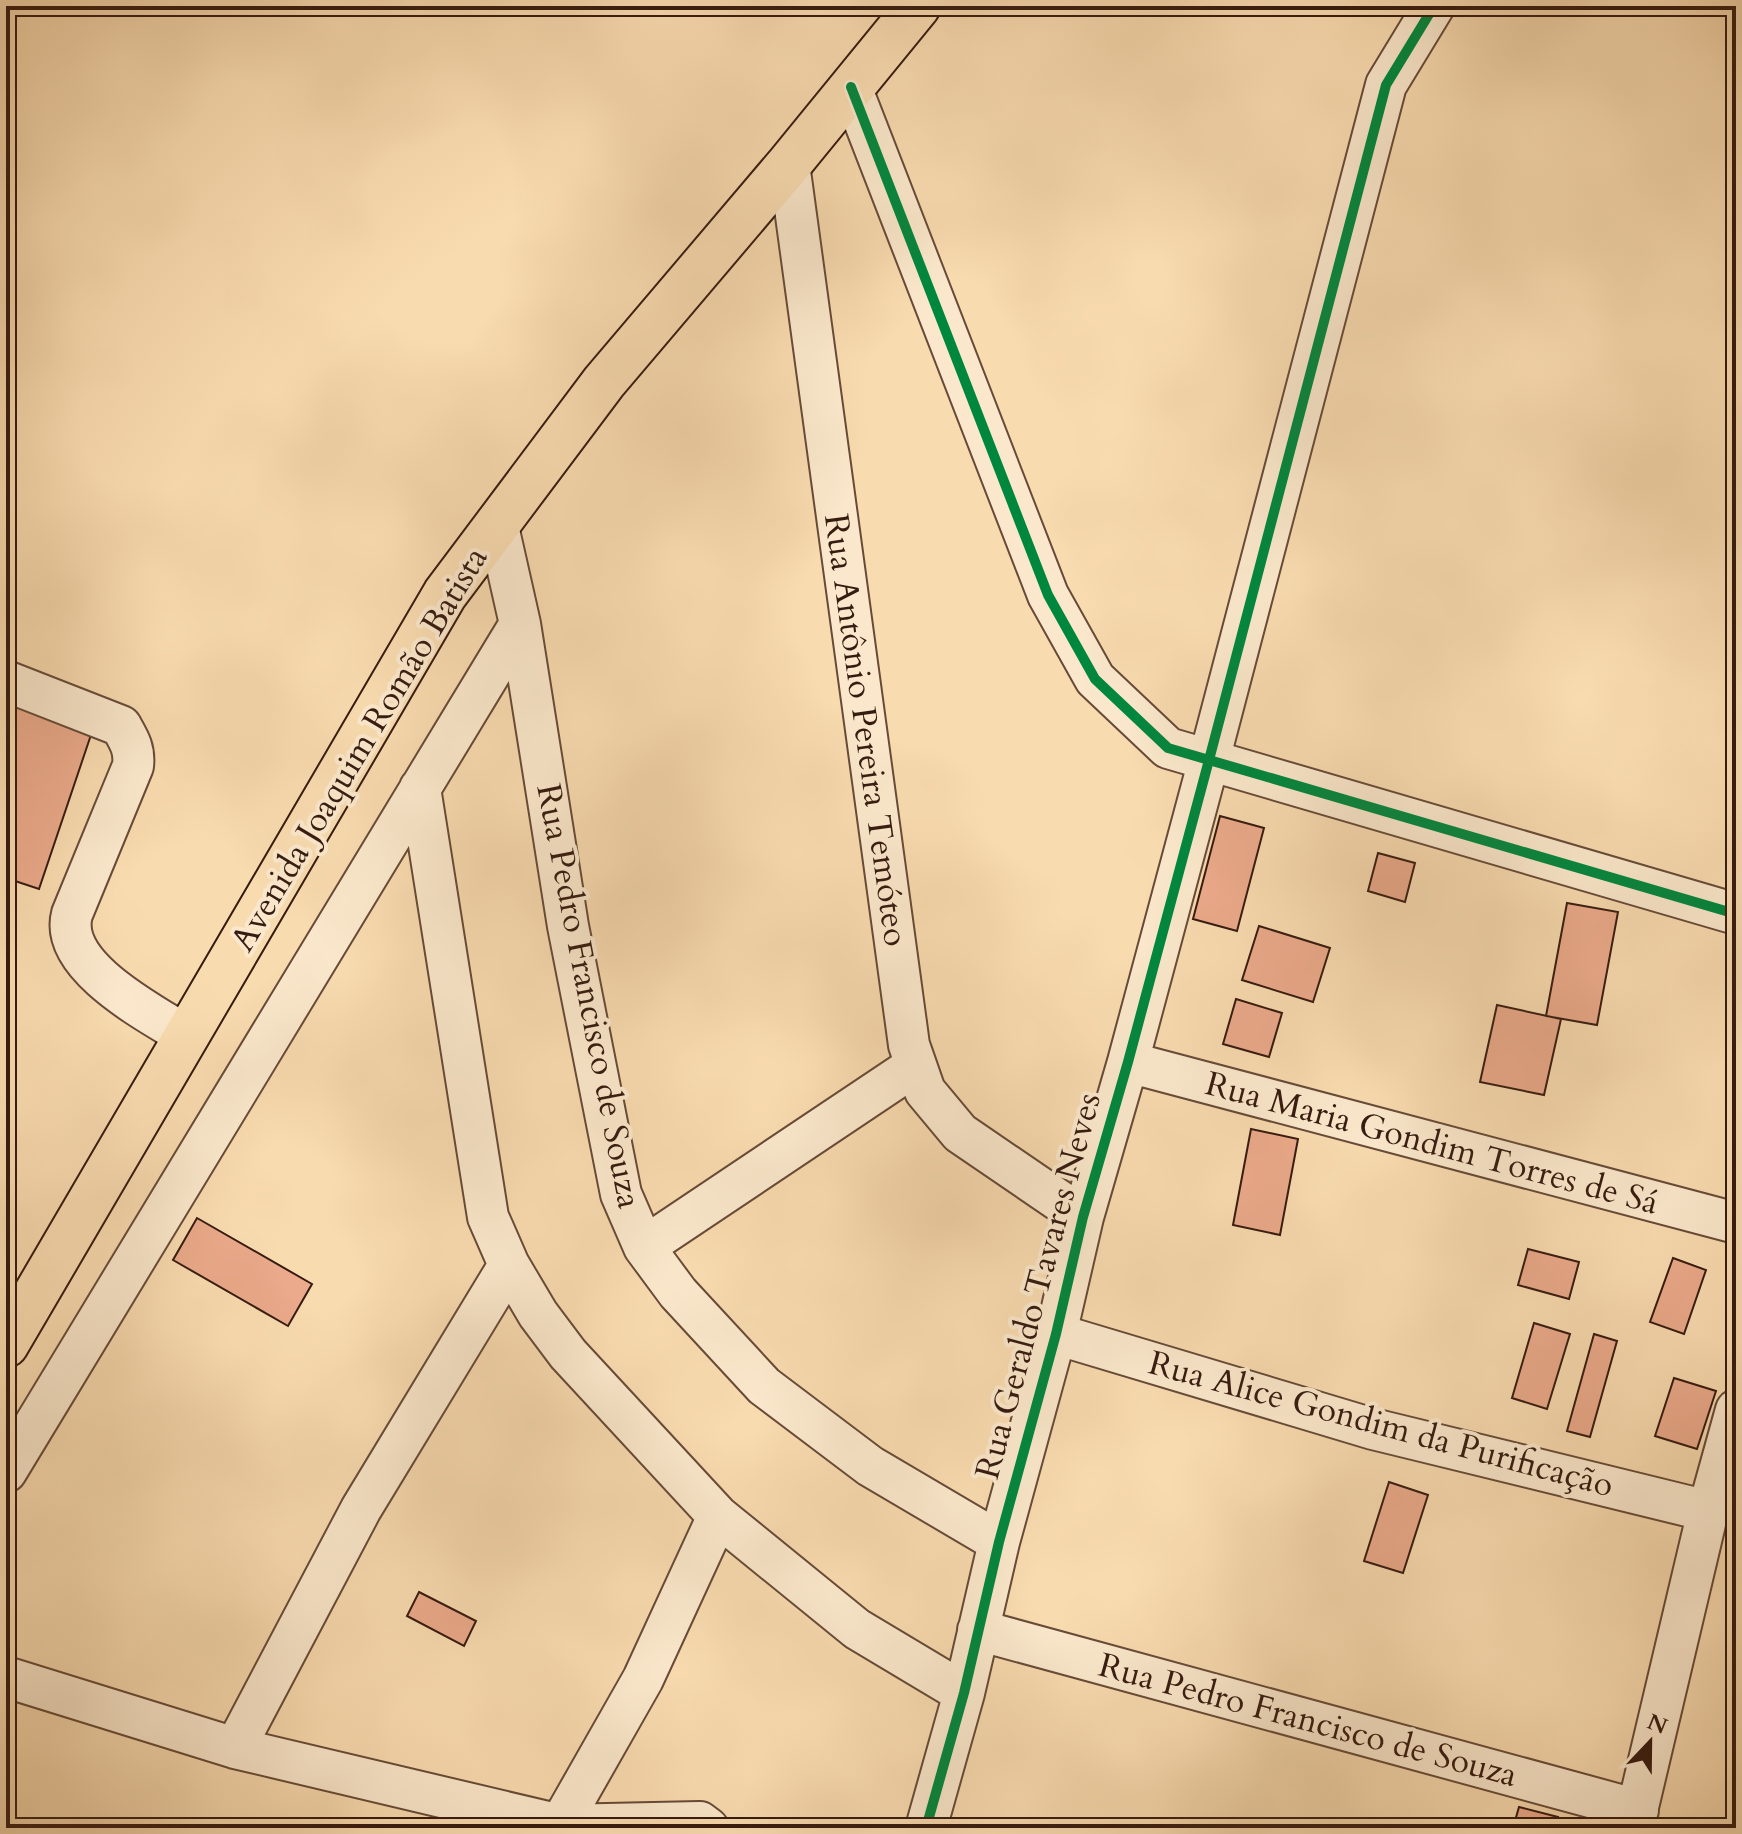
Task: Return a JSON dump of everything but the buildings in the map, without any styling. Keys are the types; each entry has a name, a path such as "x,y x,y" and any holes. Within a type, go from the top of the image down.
{"highway":[{"name":"Avenida Joaquim Romão Batista","path":"6,1345 445,594 604,382 918,6"}],"street":[{"name":"Rua Geraldo Tavares Neves","path":"926,1828 964,1693 999,1542 1056,1334 1083,1217 1209,760 1386,85 1434,6"},
{"path":"851,87 1048,595 1095,679 1168,748 1736,914"},
{"name":"Rua Antônio Pereira Temóteo","path":"789,164 909,1045 925,1091 960,1133 1083,1217"},
{"name":"Rua Pedro Francisco de Souza","path":"497,522 520,624 568,926 621,1194 644,1247 678,1293 764,1386 870,1466 999,1542"},
{"path":"6,1472 520,624"},
{"path":"6,681 121,726 131,743 135,753 133,766 72,914 68,926 70,938 113,989 187,1036"},
{"path":"420,788 488,1217 509,1265 538,1314 568,1354 718,1516 857,1629 964,1693"},
{"name":"Rua Maria Gondim Torres de Sá","path":"1128,1062 1736,1223"},
{"path":"644,1247 916,1065"},
{"path":"235,1748 361,1509 509,1265"},
{"name":"Rua Alice Gondim da Purificação","path":"1056,1334 1373,1429 1708,1511"},
{"path":"1636,1819 1708,1511 1736,1410"},
{"path":"560,1825 643,1679 718,1516"},
{"name":"Rua Pedro Francisco de Souza","path":"978,1630 1636,1819"},
{"path":"6,1677 235,1748 560,1825 700,1822 708,1828"}],"cycle path":[{"path":"926,1828 964,1693 999,1542 1056,1334 1083,1217 1209,760 1386,85 1434,6"},
{"path":"851,87 1048,595 1095,679 1168,748 1736,914"}]}
